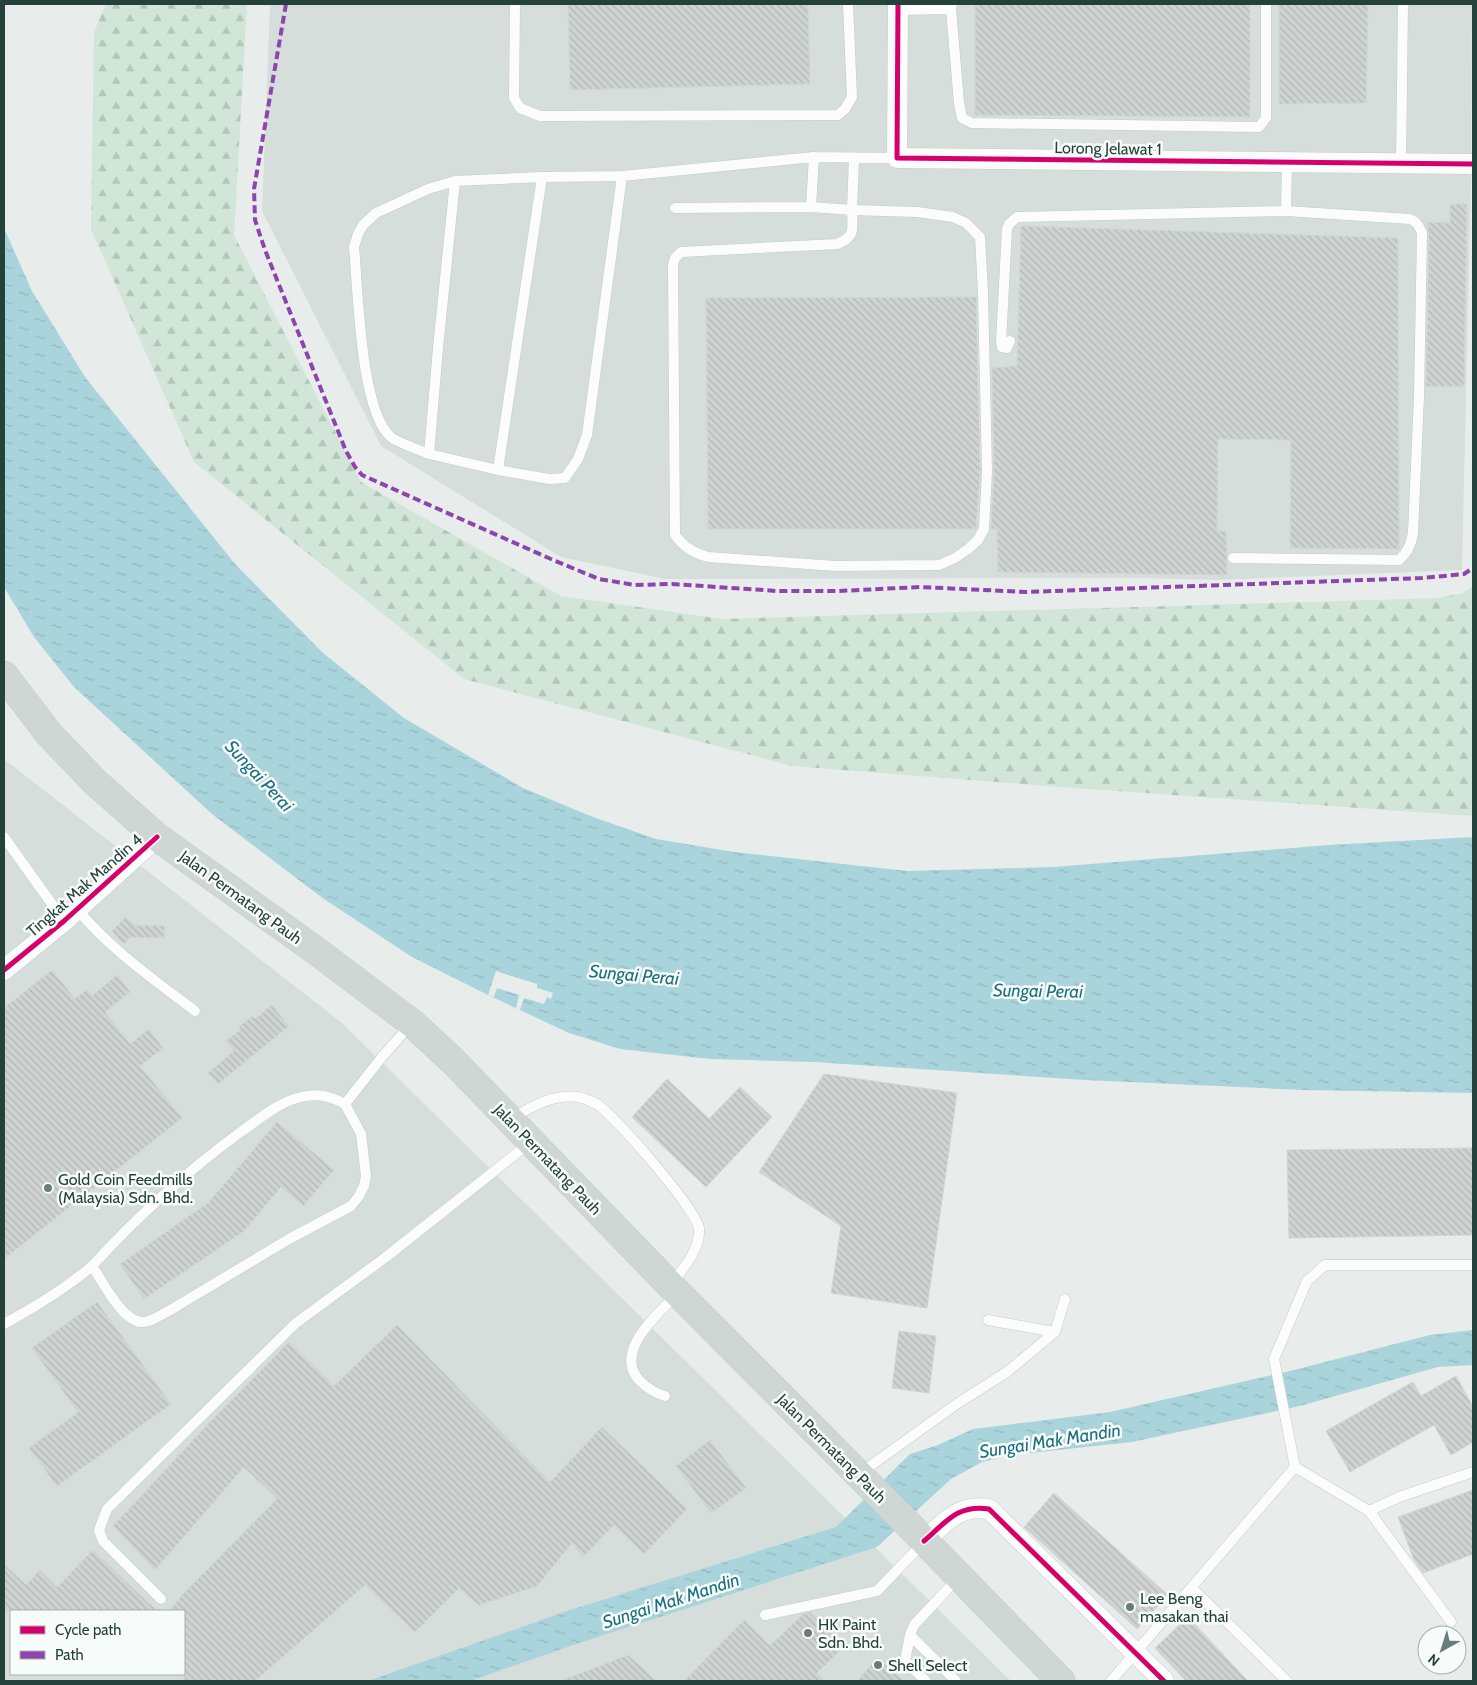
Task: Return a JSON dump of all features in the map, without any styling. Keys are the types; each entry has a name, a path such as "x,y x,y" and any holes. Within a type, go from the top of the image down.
{"main road":[{"name":"Jalan Permatang Pauh","path":"4,675 49,734 94,782 157,837 315,950 412,1023 511,1120 674,1289 906,1522 1059,1681"}],"street":[{"path":"897,158 898,7"},
{"name":"Lorong Jelawat 1","path":"897,158 1473,164"},
{"name":"Tingkat Mak Mandin 4","path":"4,970 70,915 157,837"},
{"path":"924,1541 958,1512 976,1507 989,1509 1164,1681"}],"lane":[{"path":"514,4 514,98 520,108 540,116 838,115 852,97 848,4"},
{"path":"898,7 952,6 959,103 962,118 972,123 1259,127 1266,118 1266,4"},
{"path":"1401,164 1403,4"},
{"path":"622,176 587,435 578,459 565,478 549,479 498,470 430,454 391,437 376,412 363,364 354,247 363,225 376,213 428,189 455,181 622,176 814,157 897,158"},
{"path":"810,207 814,157"},
{"path":"675,208 810,207 852,210 917,212 953,217 966,224 980,237 987,472 984,529 978,540 968,549 955,558 938,564 836,566 708,557 694,553 683,546 674,535 673,264 675,258 681,252 837,244 848,239 851,235 852,210 854,158"},
{"path":"1286,211 1287,162"},
{"path":"498,470 542,177"},
{"path":"430,454 438,348 455,181"},
{"path":"1010,341 1007,348 1002,348 1007,229 1009,224 1017,217 1286,211 1410,219 1415,221 1422,234 1419,396 1413,533 1411,544 1406,554 1399,560 1233,558"},
{"path":"4,836 70,915 100,935 115,949 195,1011"},
{"path":"345,1104 412,1023"},
{"path":"4,1324 76,1280 168,1190 224,1144 268,1112 296,1098 315,1095 331,1097 345,1104 361,1134 366,1176 359,1196 351,1206 289,1239 167,1312 148,1321 132,1320 124,1314 92,1266"},
{"path":"511,1120 543,1100 582,1098 597,1104 617,1123 687,1206 699,1226 699,1236 695,1249 674,1289 640,1334 634,1345 632,1368 635,1375 651,1390 665,1396"},
{"path":"162,1599 103,1541 98,1530 107,1509 296,1323 386,1257 532,1142"},
{"path":"1451,1622 1369,1511 1295,1467 1274,1359 1307,1281 1326,1265 1473,1265"},
{"path":"861,1477 958,1403 1007,1372 1055,1332 1065,1300"},
{"path":"988,1320 1055,1332"},
{"path":"1111,1681 1295,1467"},
{"path":"1369,1511 1399,1497 1473,1472"},
{"path":"765,1615 877,1591 924,1541"},
{"path":"904,1672 904,1660 914,1625 959,1577"},
{"path":"1192,1588 1287,1681"},
{"path":"910,1635 956,1681"},
{"path":"904,1660 926,1681"}],"shaded area":[{"path":"270,4 1472,4 1471,176 1462,570 1218,580 1138,578 665,579 561,557 381,446 262,211"},
{"path":"4,759 342,1023 1011,1681 4,1681"}],"green space":[{"path":"106,4 247,4 234,235 361,482 561,596 723,619 1438,598 1463,593 1473,586 1473,816 792,766 464,679 194,462 91,229 94,32"}],"water":[{"name":"Sungai Perai","path":"4,228 32,291 85,377 235,564 323,653 404,718 523,788 593,817 656,839 734,852 907,871 1053,867 1329,845 1473,837 1473,1093 1304,1090 1085,1080 814,1062 710,1059 620,1049 569,1033 412,957 324,899 212,814 74,687 34,637 4,587"},
{"name":"Sungai Mak Mandin","path":"1473,1330 1473,1365 1438,1367 1300,1406 1132,1442 1011,1455 982,1462 951,1479 877,1547 579,1643 470,1681 368,1681 567,1611 836,1527 910,1454 938,1445 973,1429 1110,1412 1290,1371 1430,1335"}],"pier":[{"path":"496,971 537,984 537,988 553,993 551,999 547,997 544,1004 524,998 520,1010 516,1008 519,995 497,988 494,997 488,995"}],"building":[{"path":"568,4 808,4 810,84 570,90"},
{"path":"975,4 1250,4 1250,117 975,115"},
{"path":"1279,4 1368,4 1366,103 1279,104"},
{"path":"1450,204 1467,204 1464,387 1426,386 1429,233 1427,222 1450,223"},
{"path":"1021,226 1398,238 1399,549 1290,548 1291,440 1218,439 1217,530 1226,532 1227,575 998,572 997,529 991,529 994,472 992,368 1017,366"},
{"path":"976,297 980,472 976,529 708,529 706,298"},
{"path":"126,917 134,925 165,926 164,938 130,937 124,944 112,931"},
{"name":"Gold Coin Feedmills (Malaysia) Sdn. Bhd.","path":"52,970 75,999 87,989 92,996 117,975 130,992 105,1012 130,1044 149,1029 163,1048 140,1066 182,1118 4,1259 4,1008"},
{"path":"272,1005 289,1026 218,1084 208,1073 234,1051 226,1041 241,1029 239,1027 252,1016 255,1019"},
{"path":"824,1074 957,1093 927,1308 831,1293 841,1226 759,1172"},
{"path":"667,1079 709,1119 740,1087 772,1117 706,1187 632,1117"},
{"path":"277,1122 334,1170 303,1206 281,1187 244,1231 144,1299 120,1264 208,1203"},
{"path":"1473,1148 1473,1235 1289,1238 1287,1150"},
{"path":"97,1302 171,1404 57,1486 29,1448 78,1412 32,1348"},
{"path":"397,1325 550,1482 602,1427 687,1509 644,1554 614,1525 583,1557 572,1543 537,1586 479,1605 459,1588 415,1632 365,1585 255,1681 184,1681 185,1610 170,1610 182,1595 277,1499 244,1467 155,1570 113,1526 211,1421 289,1342 334,1386"},
{"path":"899,1331 936,1336 929,1393 892,1388"},
{"path":"1456,1376 1473,1407 1473,1442 1451,1455 1434,1425 1350,1472 1326,1431 1413,1382 1421,1396"},
{"path":"710,1440 746,1488 711,1513 676,1466"},
{"path":"1473,1490 1473,1554 1423,1573 1414,1560 1398,1517"},
{"path":"1054,1493 1168,1595 1137,1629 1024,1527"},
{"path":"93,1550 156,1610 4,1611 4,1564 26,1585 40,1570 57,1587"},
{"name":"HK Paint Sdn. Bhd.","path":"810,1612 844,1646 817,1673 825,1681 684,1681 744,1620 770,1646 803,1614"},
{"path":"1188,1617 1248,1681 1186,1681 1155,1648"},
{"path":"628,1655 656,1681 563,1680"},
{"name":"Shell Select","path":"877,1658 904,1681 857,1681"}],"marked path":[{"path":"286,4 254,189 255,220 265,250 346,451 362,475 599,579 635,585 672,584 777,591 839,591 920,587 1026,592 1422,578 1464,574 1473,568"}],"cycle path":[{"path":"898,4 897,158 1473,164"},
{"path":"4,970 64,921 157,837"},
{"path":"924,1541 946,1521 961,1512 978,1508 989,1509 1164,1681"}],"place":[{"name":"Gold Coin Feedmills (Malaysia) Sdn. Bhd.","path":"48,1188"},
{"name":"Lee Beng masakan thai","path":"1130,1607"},
{"name":"HK Paint Sdn. Bhd.","path":"808,1633"},
{"name":"Shell Select","path":"878,1665"}]}
